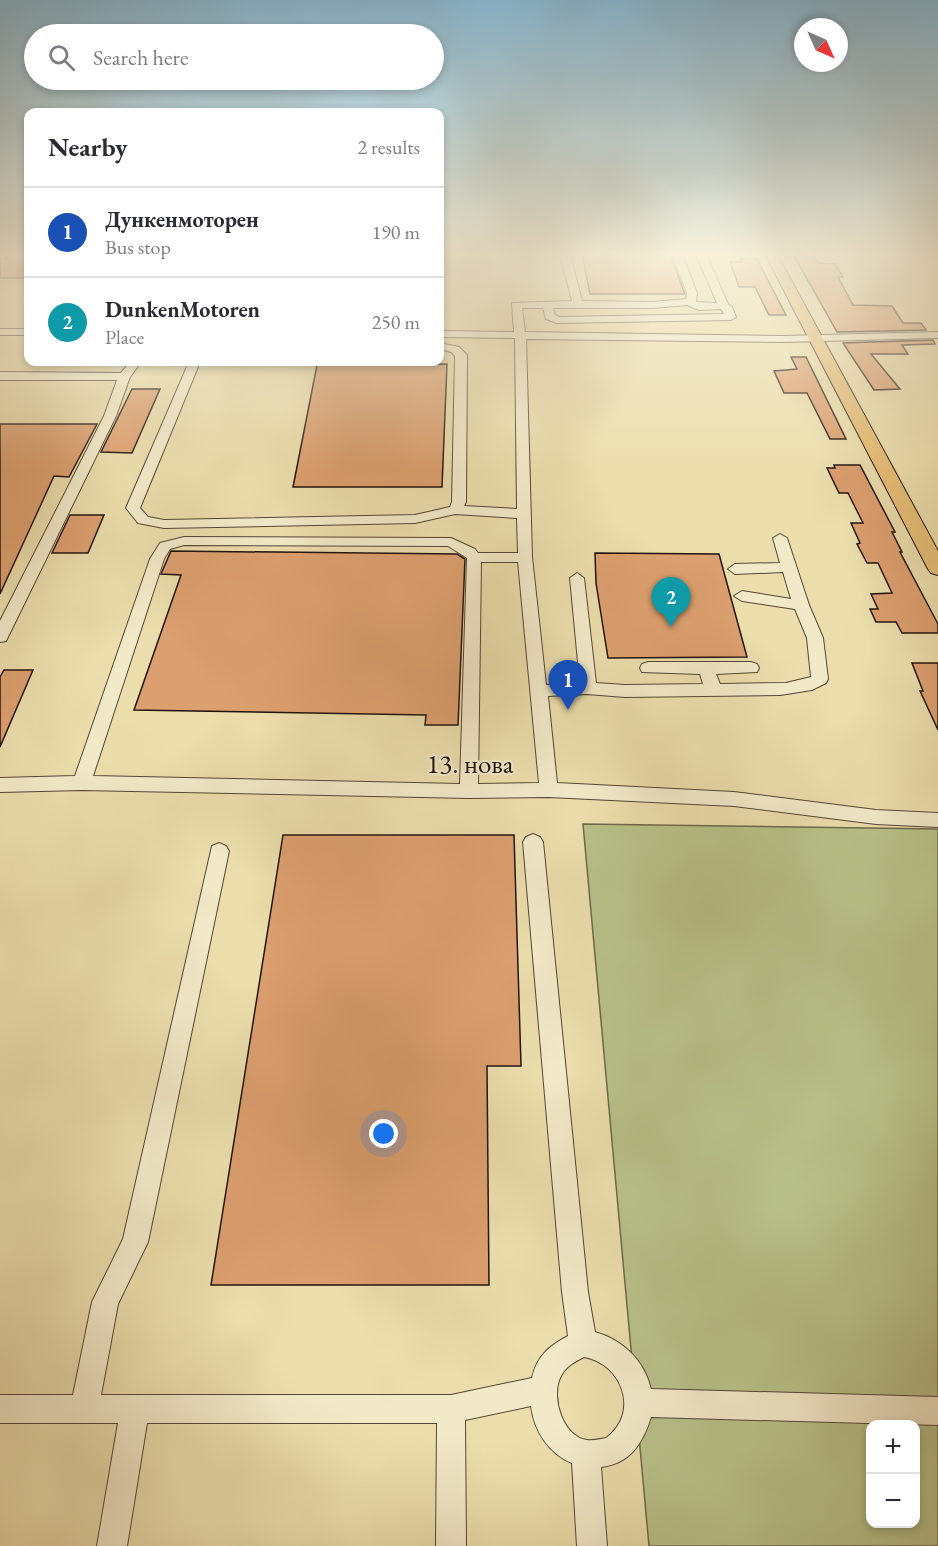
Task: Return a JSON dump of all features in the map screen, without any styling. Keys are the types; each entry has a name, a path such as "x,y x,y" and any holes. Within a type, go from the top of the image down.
{"main road":[{"path":"809,326 938,569"}],"street":[{"path":"519,326 525,557 549,790"},
{"path":"0,332 24,332"},
{"path":"444,334 783,339 938,335"},
{"path":"444,347 455,349 461,355 459,502 454,510"},
{"path":"0,638 110,416 124,377 132,366"},
{"path":"192,366 134,508 143,520 165,524 360,521 415,519 454,510 523,514"},
{"path":"0,376 124,377"},
{"path":"538,690 587,688 625,691 714,690 798,688 813,684 820,679 815,638 801,605 780,538"},
{"path":"81,783 157,559 165,546 184,541 451,542 470,552 474,558 469,791"},
{"path":"474,558 525,557"},
{"path":"735,569 789,567"},
{"path":"577,578 589,677 587,688"},
{"path":"742,596 801,605"},
{"path":"648,668 751,669"},
{"path":"706,669 714,690"},
{"name":"13. нова","path":"0,785 81,783 469,791 549,790 734,799 876,817 938,820"},
{"path":"533,842 574,1292 583,1343"},
{"path":"84,1409 105,1302 135,1242 219,850"},
{"path":"583,1343 597,1343 610,1349 622,1359 634,1379 639,1403 636,1421 629,1437 617,1449 602,1455 586,1454 571,1449 554,1431 543,1407 542,1390 545,1376 556,1357 571,1346 583,1343"},
{"path":"0,1409 452,1409 542,1390"},
{"path":"639,1403 938,1411"},
{"path":"111,1546 135,1409"},
{"path":"452,1409 452,1546"},
{"path":"586,1454 592,1546"}],"green space":[{"path":"583,824 938,829 938,1546 649,1546"}],"building":[{"path":"834,326 923,326 926,330 837,332"},
{"path":"933,340 935,344 902,345 908,354 871,354 900,389 874,390 843,343"},
{"path":"791,357 806,357 846,439 830,439 807,393 784,393 774,371 797,369"},
{"path":"447,364 442,487 293,487 317,366 444,366"},
{"path":"132,389 160,389 132,453 101,452"},
{"path":"0,424 97,424 69,477 54,476 0,594"},
{"path":"834,465 860,465 895,532 892,532 902,552 900,552 938,624 938,633 902,633 896,622 876,622 870,609 878,609 871,594 892,593 878,563 867,563 857,544 860,543 851,523 863,523 848,493 839,493 827,468 835,468"},
{"path":"70,515 104,515 88,553 52,553"},
{"path":"171,551 457,554 465,559 458,725 425,725 426,715 134,710 181,575 161,574"},
{"path":"595,553 719,554 747,657 608,658 596,583"},
{"path":"912,663 938,663 938,730 920,691 923,691"},
{"path":"4,670 33,670 0,747 0,677"},
{"path":"283,835 514,835 521,1066 487,1066 489,1285 211,1285"}],"place":[{"name":"DunkenMotoren","path":"671,627"},
{"name":"Дункенмоторен","path":"568,710"}]}
